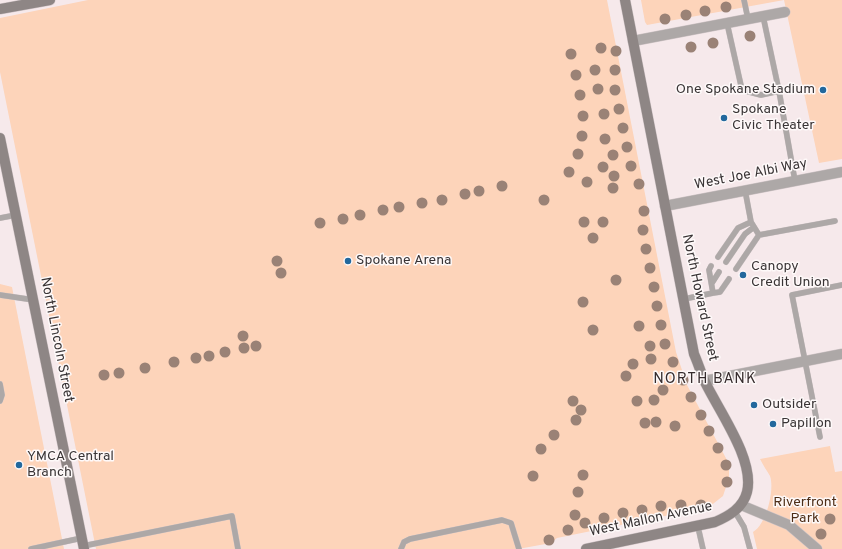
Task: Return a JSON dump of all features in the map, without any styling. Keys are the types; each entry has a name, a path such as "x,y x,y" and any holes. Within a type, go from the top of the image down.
{"street":[{"path":"0,9 50,0"},
{"name":"North Howard Street","path":"626,0 694,354 704,381 743,458 748,486 738,508"},
{"path":"633,41 785,12"},
{"name":"North Lincoln Street","path":"0,138 83,544"},
{"name":"West Joe Albi Way","path":"665,206 842,172"},
{"path":"704,381 842,354"},
{"path":"738,508 786,523 817,549"},
{"name":"West Mallon Avenue","path":"586,549 698,527 715,522 738,508"}],"lane":[{"path":"744,0 748,19"},
{"path":"763,16 779,91 795,181"},
{"path":"727,23 742,90 761,95 779,91"},
{"path":"745,190 753,225 759,235"},
{"path":"0,218 16,215"},
{"path":"736,268 759,235 835,220"},
{"path":"718,256 738,228 753,225"},
{"path":"726,262 753,225"},
{"path":"711,266 709,270 713,293"},
{"path":"712,283 719,272"},
{"path":"684,299 720,292 729,279"},
{"path":"820,437 792,295 842,286"},
{"path":"0,295 34,300"},
{"path":"0,384 2,395 0,401"},
{"path":"738,508 750,549"},
{"path":"30,549 83,544 232,516 238,549"},
{"path":"401,549 404,542 410,539 502,520 511,522 519,549"},
{"path":"698,527 703,549"}],"green space":[{"name":"Spokane Arena","path":"88,0 607,0 676,352 687,385 728,462 729,478 723,496 709,507 557,538 551,543 518,549 96,549 0,72 0,18"},
{"path":"641,0 784,0 647,25 645,22"},
{"name":"One Spokane Stadium","path":"784,0 842,0 842,159 819,163"},
{"path":"0,284 12,287 64,549 0,549"},
{"name":"Riverfront Park","path":"830,446 835,472 842,471 842,549 757,549 753,532 758,528 765,515 771,490 770,476 760,459"}],"place":[{"name":"One Spokane Stadium","path":"823,90"},
{"name":"Spokane Civic Theater","path":"724,118"},
{"name":"Spokane Arena","path":"348,261"},
{"name":"Canopy Credit Union","path":"743,275"},
{"name":"Outsider","path":"754,405"},
{"name":"Papillon","path":"773,424"},
{"name":"YMCA Central Branch","path":"19,465"}],"district":[{"name":"NORTH BANK","path":"705,380"}]}
